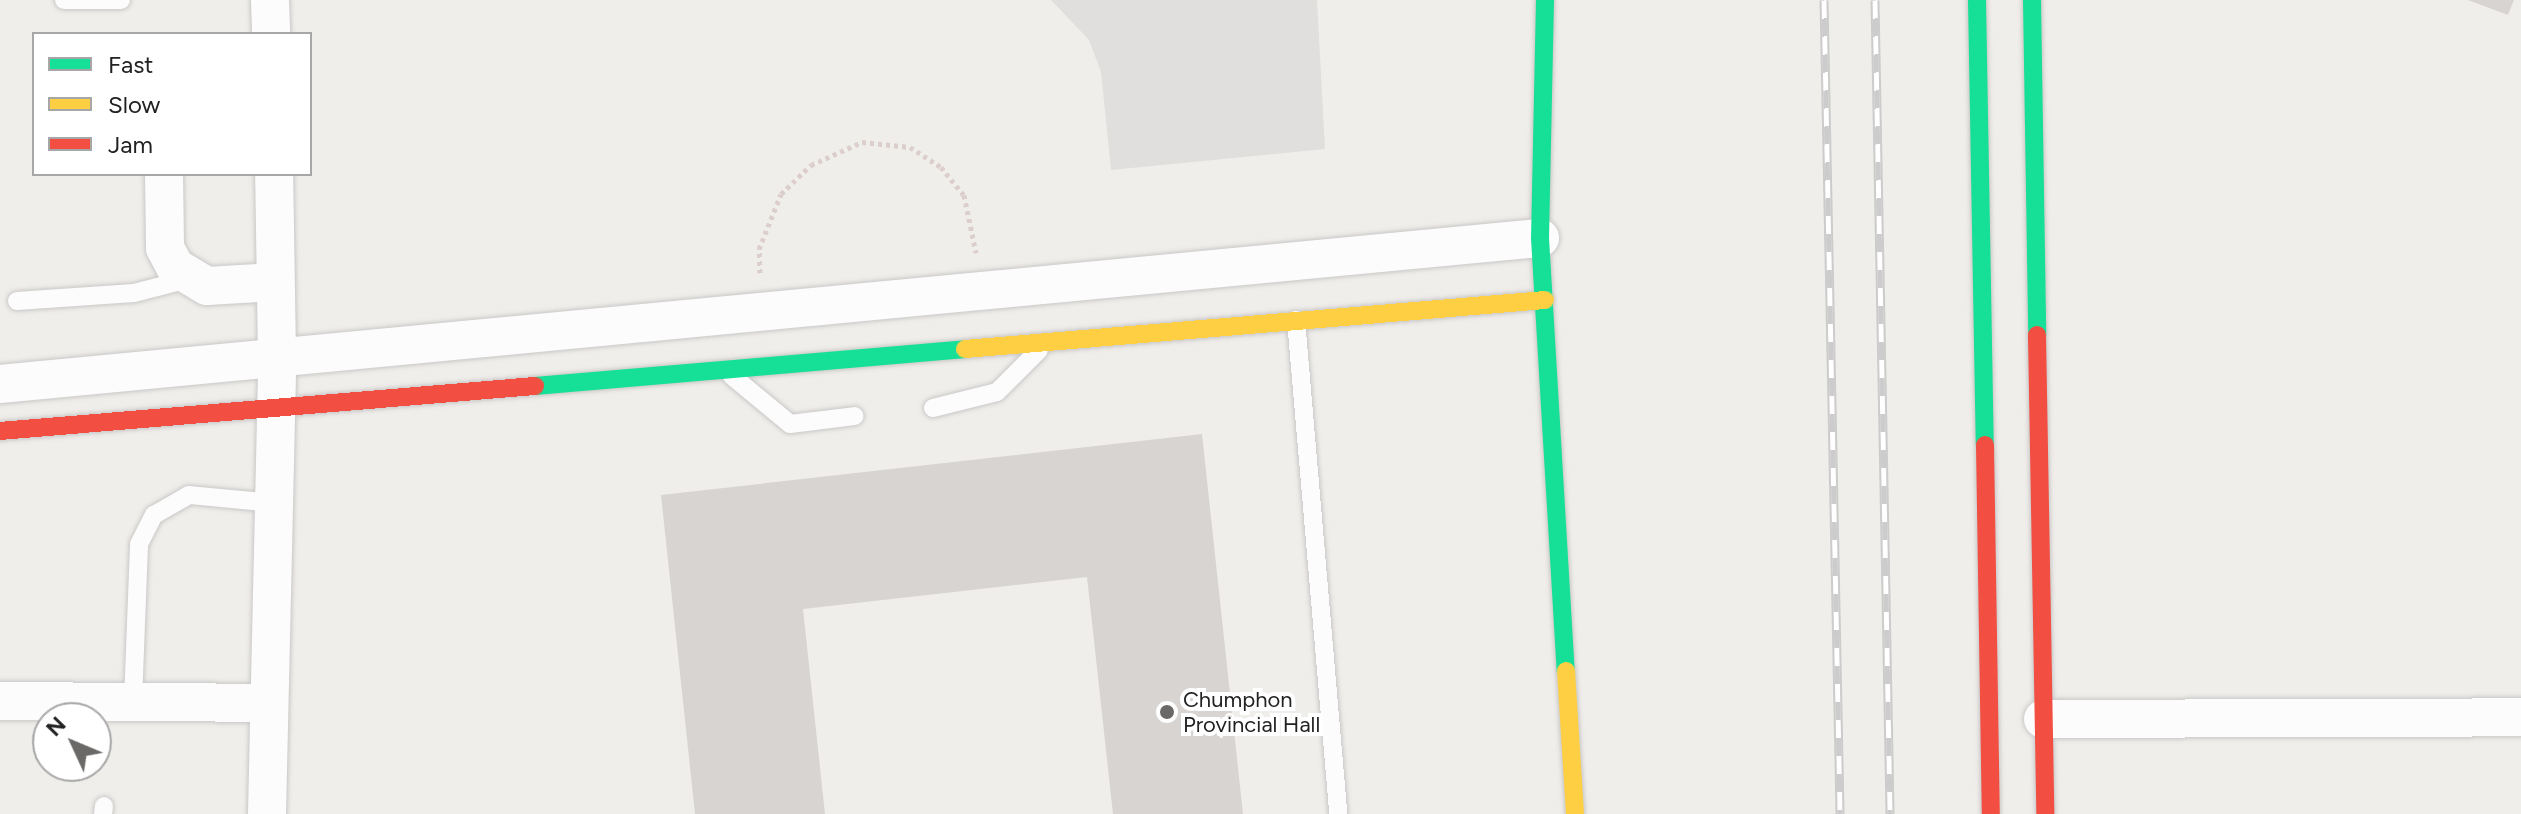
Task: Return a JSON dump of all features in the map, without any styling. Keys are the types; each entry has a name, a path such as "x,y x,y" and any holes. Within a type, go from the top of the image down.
{"street":[{"path":"270,0 271,32"},
{"path":"1545,0 1540,238 1575,814"},
{"path":"1977,0 1991,814"},
{"path":"2032,0 2045,814"},
{"path":"164,176 165,248 191,278 207,286 275,282"},
{"path":"267,814 277,356 274,176"},
{"path":"0,384 1540,238"},
{"path":"0,431 274,405 1545,300"},
{"path":"706,315 711,369"},
{"path":"0,701 268,703"},
{"path":"2043,719 2521,717"}],"lane":[{"path":"64,0 121,0"},
{"path":"17,301 134,293 191,278"},
{"path":"1296,320 1338,814"},
{"path":"933,408 997,392 1050,341"},
{"path":"711,369 737,377 790,424 855,416"},
{"path":"133,702 139,544 154,515 189,495 273,503"}],"path":[{"path":"762,310 759,249 781,194 811,165 862,142 910,147 941,167 964,195 974,228 979,290"}],"shaded area":[{"path":"1051,0 1317,0 1325,149 1111,170 1101,72 1089,40"}],"building":[{"path":"2468,0 2514,0 2508,15"},
{"name":"Chumphon Provincial Hall","path":"1202,434 1243,814 1113,814 1087,577 803,609 825,814 695,814 661,495"}],"railway":[{"path":"1824,0 1840,814"},
{"path":"1875,0 1890,814"}],"traffic: fast":[{"path":"1545,0 1540,238 1566,671"},
{"path":"1977,0 1985,445"},
{"path":"2032,0 2037,335"},
{"path":"535,386 965,349"}],"traffic: slow":[{"path":"965,349 1545,300"},
{"path":"1566,671 1575,814"}],"traffic: jam":[{"path":"2037,335 2045,814"},
{"path":"0,431 535,386"},
{"path":"1985,445 1991,814"}],"place":[{"name":"Chumphon Provincial Hall","path":"1167,712"}]}
